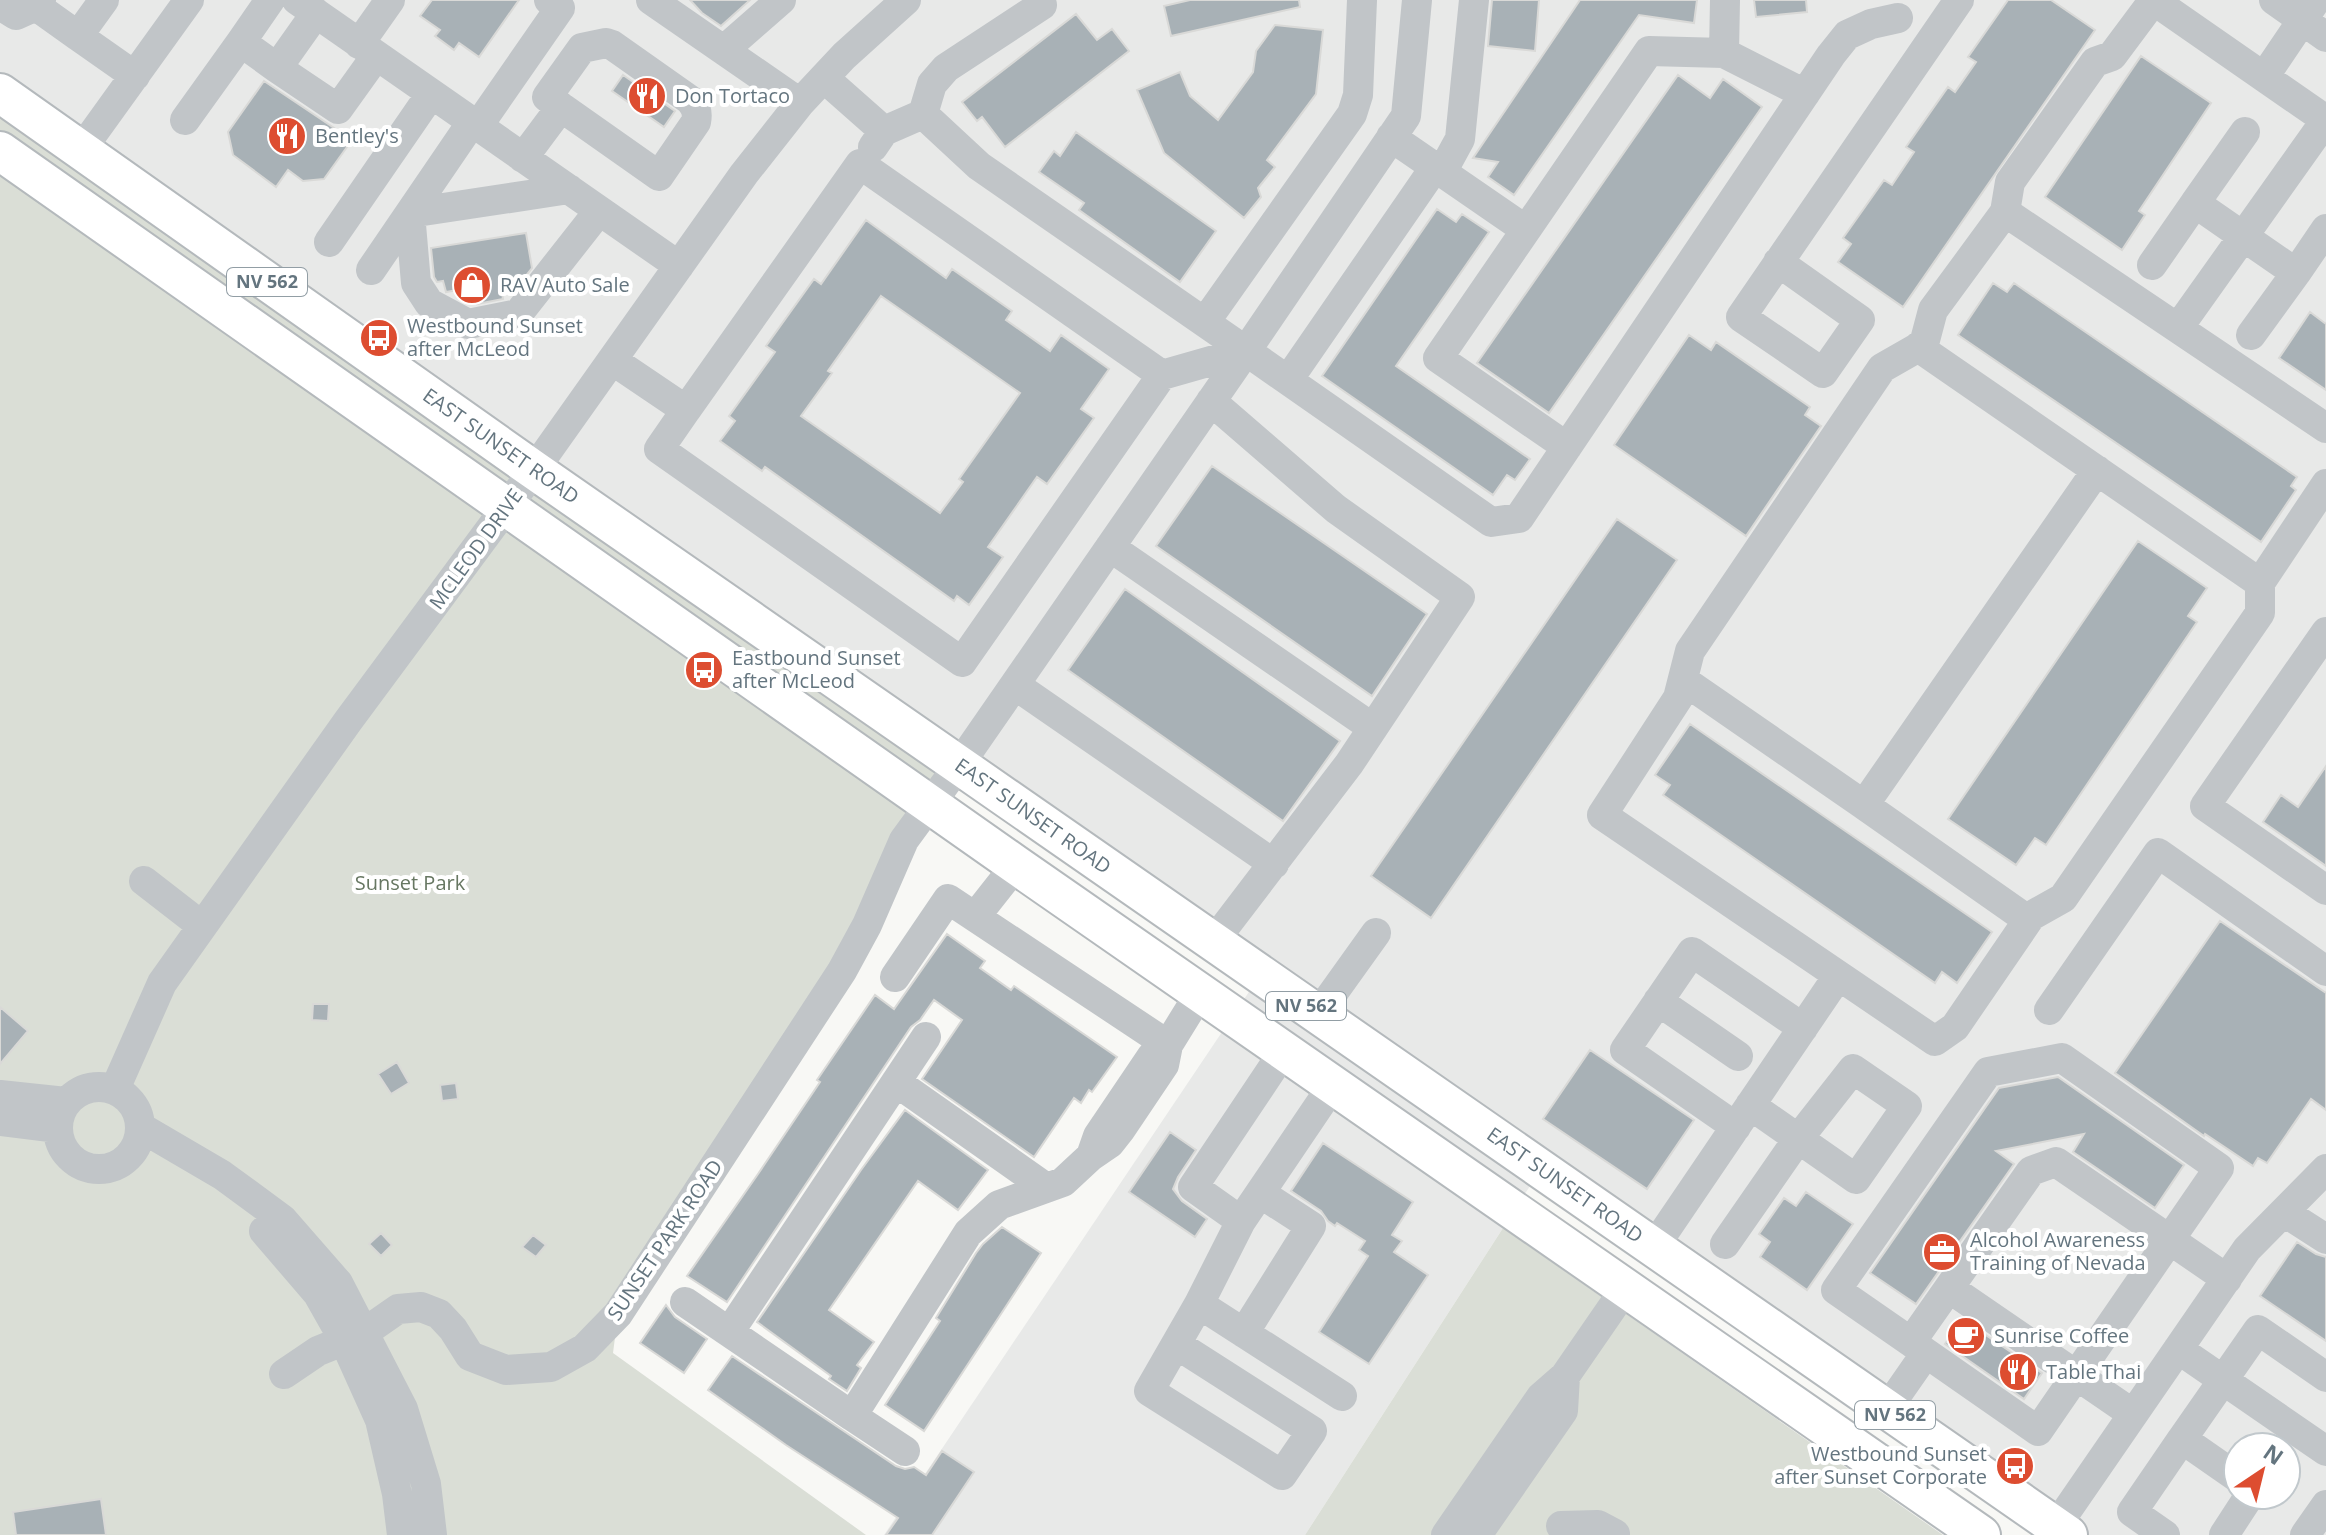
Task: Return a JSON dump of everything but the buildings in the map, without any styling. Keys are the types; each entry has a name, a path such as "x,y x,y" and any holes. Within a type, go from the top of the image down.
{"main road":[{"name":"EAST SUNSET ROAD","path":"0,93 534,470 1887,1409 2058,1532"},
{"name":"NV 562","path":"0,151 930,805 1981,1535"},
{"path":"1625,1289 1654,1247"}],"street":[{"path":"78,36 104,0"},
{"path":"81,150 189,0"},
{"path":"185,120 270,0"},
{"path":"241,42 338,109 390,0"},
{"path":"371,270 560,8 549,0"},
{"path":"651,0 800,103"},
{"path":"725,49 781,0"},
{"name":"MCLEOD DRIVE","path":"115,1089 162,983 744,174 800,103 844,56 906,0"},
{"path":"1205,322 1352,114 1358,95 1362,0"},
{"name":"SUNSET PARK ROAD","path":"284,1374 318,1351 354,1336 398,1309 421,1307 439,1314 470,1356 506,1370 551,1367 588,1346 618,1314 842,971 867,925 904,840 1015,685 1406,116 1417,0"},
{"path":"1288,380 1460,139 1474,0"},
{"path":"1724,53 1725,0"},
{"path":"1778,262 1959,0"},
{"path":"2178,328 2326,120 2153,0 2112,56 2095,62 2010,182 2005,212 1933,310 1924,344 1882,368 1690,651 1678,698 1602,815 1935,1041 1955,1027 2031,916 2063,898 2260,613 2260,583 2326,484"},
{"path":"2264,77 2315,19 2274,0"},
{"path":"1044,2 946,68 932,84 923,114 884,131 659,449 962,662 1162,375 1246,351"},
{"path":"0,5 16,15 39,3 78,36 135,76"},
{"path":"277,68 306,7 679,266"},
{"path":"923,114 979,166 1491,522 1519,518 1847,35 1871,24 1898,18"},
{"path":"606,43 690,100 696,108 696,122 659,176 561,107 547,97 582,48 606,43"},
{"path":"1567,447 1438,358 1649,51 1724,53 1805,94"},
{"path":"824,78 884,131"},
{"path":"329,242 431,94"},
{"path":"523,158 561,107"},
{"path":"2152,265 2245,132"},
{"path":"1391,137 1526,230"},
{"path":"860,164 1162,375"},
{"path":"410,213 569,189"},
{"path":"2195,203 2296,273"},
{"path":"410,213 416,283 429,303 468,324 518,314 599,211"},
{"path":"2005,212 2326,428"},
{"path":"2251,335 2326,229"},
{"path":"1918,347 2260,583"},
{"path":"612,360 686,410"},
{"path":"1211,401 1336,509 1460,597 1349,764 1214,941"},
{"path":"1864,805 2097,470"},
{"path":"1110,547 1373,728"},
{"path":"2326,632 2205,806 2326,890"},
{"path":"1683,680 2028,920"},
{"path":"1015,685 1274,864"},
{"path":"2049,1010 2158,853 2326,971"},
{"path":"975,917 1016,865"},
{"path":"144,881 202,926"},
{"path":"895,977 948,899 1168,1045"},
{"path":"1318,1014 1376,933"},
{"path":"1725,1244 1798,1139 1743,1116 1625,1050 1692,952 1803,1028"},
{"path":"1654,1247 1838,976"},
{"path":"852,1416 968,1233 999,1205 1063,1182 1091,1156 1098,1136 1124,1110 1143,1083 1152,1056 1168,1045 1200,993"},
{"path":"1658,1001 1738,1056"},
{"path":"730,1331 926,1037"},
{"path":"1241,1221 1193,1187 1284,1051"},
{"path":"2062,1058 2219,1168 2038,1431 1918,1348 1836,1290 1988,1072 2062,1058"},
{"path":"896,1082 1045,1187"},
{"path":"1176,1344 1312,1431 1282,1475 1149,1391 1176,1344 1199,1304 1241,1221 1333,1085"},
{"path":"102,1086 115,1089 135,1107 138,1137 128,1157 117,1165 104,1169 90,1168 67,1154 60,1142 62,1115 76,1093 102,1086"},
{"path":"0,1095 62,1115"},
{"path":"0,1121 62,1115"},
{"path":"138,1137 268,1233 354,1336 403,1409 426,1484 432,1535"},
{"path":"1887,1409 1949,1288 2031,1171 2056,1162 2227,1279"},
{"path":"2058,1532 2133,1414 2247,1249 2326,1169"},
{"path":"1244,1333 1311,1226 1260,1193"},
{"path":"2284,1212 2326,1239"},
{"path":"1949,1288 2133,1414"},
{"path":"1446,1535 1541,1397 1565,1376 1625,1289"},
{"path":"685,1302 905,1451"},
{"path":"1199,1304 1342,1396"},
{"path":"2165,1535 2132,1512 2258,1330 2326,1377"},
{"path":"354,1336 380,1420 397,1494 402,1535"},
{"path":"2178,1349 2326,1451"},
{"path":"1477,1535 1563,1411 1565,1376"},
{"path":"2182,1439 2222,1467"},
{"path":"2305,1535 2326,1505"},
{"path":"2224,1535 2240,1511"},
{"path":"1580,1535 1561,1526 1598,1525 1615,1534"}],"shaded area":[{"path":"0,0 2326,0 2326,1535 2068,1535 1541,1169 1305,1535 884,1535 1261,974 0,85"}],"green space":[{"name":"Sunset Park","path":"0,114 959,765 867,925 618,1314 613,1353 866,1535 0,1535"},
{"path":"1503,1228 1943,1535 1305,1535"}],"place":[{"name":"Don Tortaco","path":"647,96"},
{"name":"Bentley's","path":"287,136"},
{"name":"RAV Auto Sale","path":"472,285"},
{"name":"Westbound Sunset after McLeod","path":"379,338"},
{"name":"Eastbound Sunset after McLeod","path":"704,670"},
{"name":"Alcohol Awareness Training of Nevada","path":"1942,1252"},
{"name":"Sunrise Coffee","path":"1966,1336"},
{"name":"Table Thai","path":"2018,1372"},
{"name":"Westbound Sunset after Sunset Corporate","path":"2015,1466"}]}
